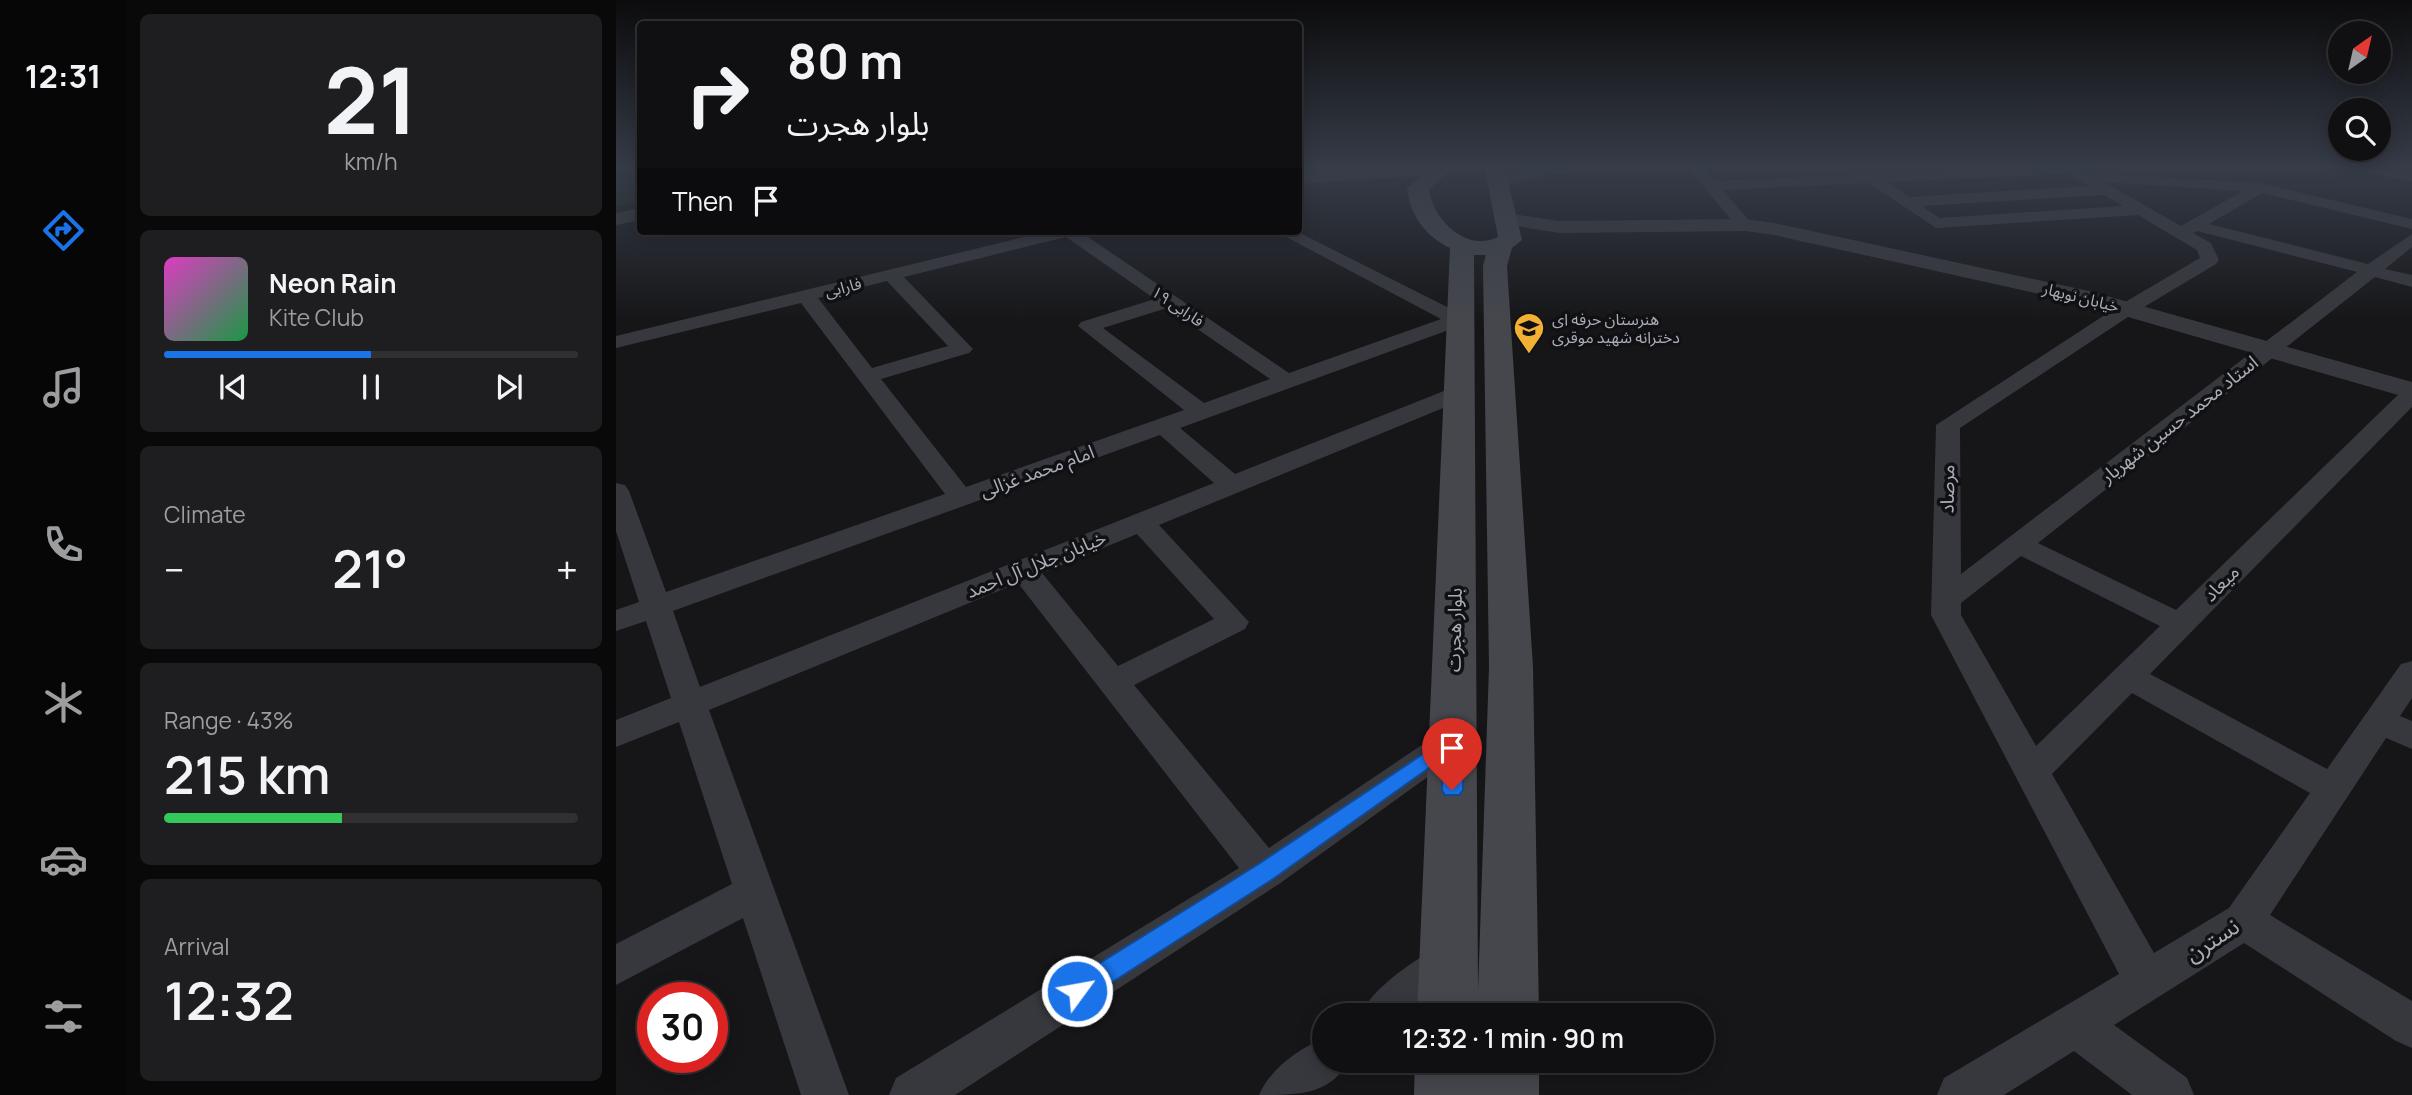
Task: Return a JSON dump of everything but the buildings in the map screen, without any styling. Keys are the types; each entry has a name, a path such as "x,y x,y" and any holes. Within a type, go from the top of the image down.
{"main road":[{"path":"1440,220 1494,238"},
{"path":"1495,220 1511,667 1508,1003"},
{"name":"بلوار هجرت","path":"1448,1003 1457,394 1461,351 1458,320 1494,238"},
{"path":"1446,1095 1447,1073"},
{"path":"1507,1073 1507,1095"}],"street":[{"path":"1741,220 1745,225"},
{"path":"1932,220 1936,223 1982,220"},
{"name":"مرصاد","path":"2146,981 1946,615 1948,425 2127,309 2210,260 2205,247 2188,229 2167,220"},
{"path":"2188,229 2204,220"},
{"name":"خیابان نوبهار","path":"1494,238 1558,231 1745,225 2067,293 2412,393"},
{"path":"2188,229 2412,281"},
{"name":"فارابی","path":"616,342 1053,235"},
{"name":"فارابی ۱۹","path":"1075,235 1287,381"},
{"path":"1291,235 1458,320"},
{"name":"استاد محمد حسین شهریار","path":"1946,600 2412,239"},
{"path":"868,376 962,349 891,275"},
{"path":"806,296 961,498"},
{"path":"1170,301 1088,326 1201,412"},
{"name":"امام محمد غزالی","path":"616,621 654,600 961,498 1458,320"},
{"name":"میعاد","path":"2032,772 2412,393"},
{"name":"خیابان جلال آل احمد","path":"616,734 1457,394"},
{"path":"1163,425 1232,485"},
{"path":"616,490 825,1095"},
{"path":"1113,682 1234,622 1141,522"},
{"path":"2018,544 2180,624"},
{"path":"1023,569 1265,872"},
{"name":"نسترن","path":"1961,1095 2244,921 2412,672"},
{"path":"2127,676 2333,789"},
{"path":"2379,720 2412,736"},
{"path":"913,1095 1265,872 1453,741"},
{"path":"616,965 755,892"},
{"path":"2244,921 2412,1026"},
{"path":"1397,1003 1449,961"},
{"path":"2075,1024 2170,1095"},
{"path":"1283,1095 1312,1071"}],"place":[{"name":"هنرستان حرفه ای دخترانه شهید موقری","path":"1529,355"}],"route":[{"path":"1077,991 1265,872 1453,741 1452,790"}]}
